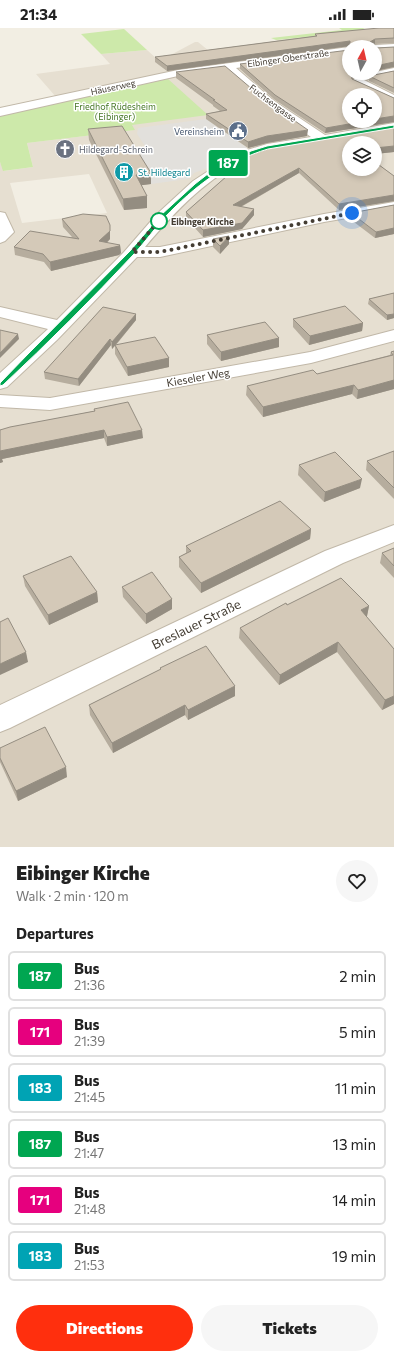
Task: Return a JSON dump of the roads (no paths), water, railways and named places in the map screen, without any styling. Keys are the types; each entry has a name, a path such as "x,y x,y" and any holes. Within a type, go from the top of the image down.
{"street":[{"name":"Eibinger Oberstraße","path":"228,66 342,51"},
{"name":"Häuserweg","path":"0,112 178,73 228,66"},
{"name":"Fuchsengasse","path":"228,66 270,103 321,138"},
{"path":"394,71 360,78 357,81 394,99"},
{"path":"0,384 60,326 132,252 163,216 197,185 220,167 253,152 267,148 394,127"},
{"path":"132,252 160,252 324,218 394,206"},
{"path":"0,216 6,232 0,238"},
{"path":"0,312 60,326"},
{"name":"Kieseler Weg","path":"0,401 50,404 312,357 394,335"},
{"name":"Breslauer Straße","path":"0,718 334,557 394,534"}],"place":[{"name":"Vereinsheim","path":"238,131"},
{"name":"Hildegard-Schrein","path":"65,149"},
{"name":"St. Hildegard","path":"124,172"},
{"name":"Eibinger Kirche","path":"159,221"}],"park label":[{"name":"Friedhof Rüdesheim (Eibinger)","path":"115,112"}]}
